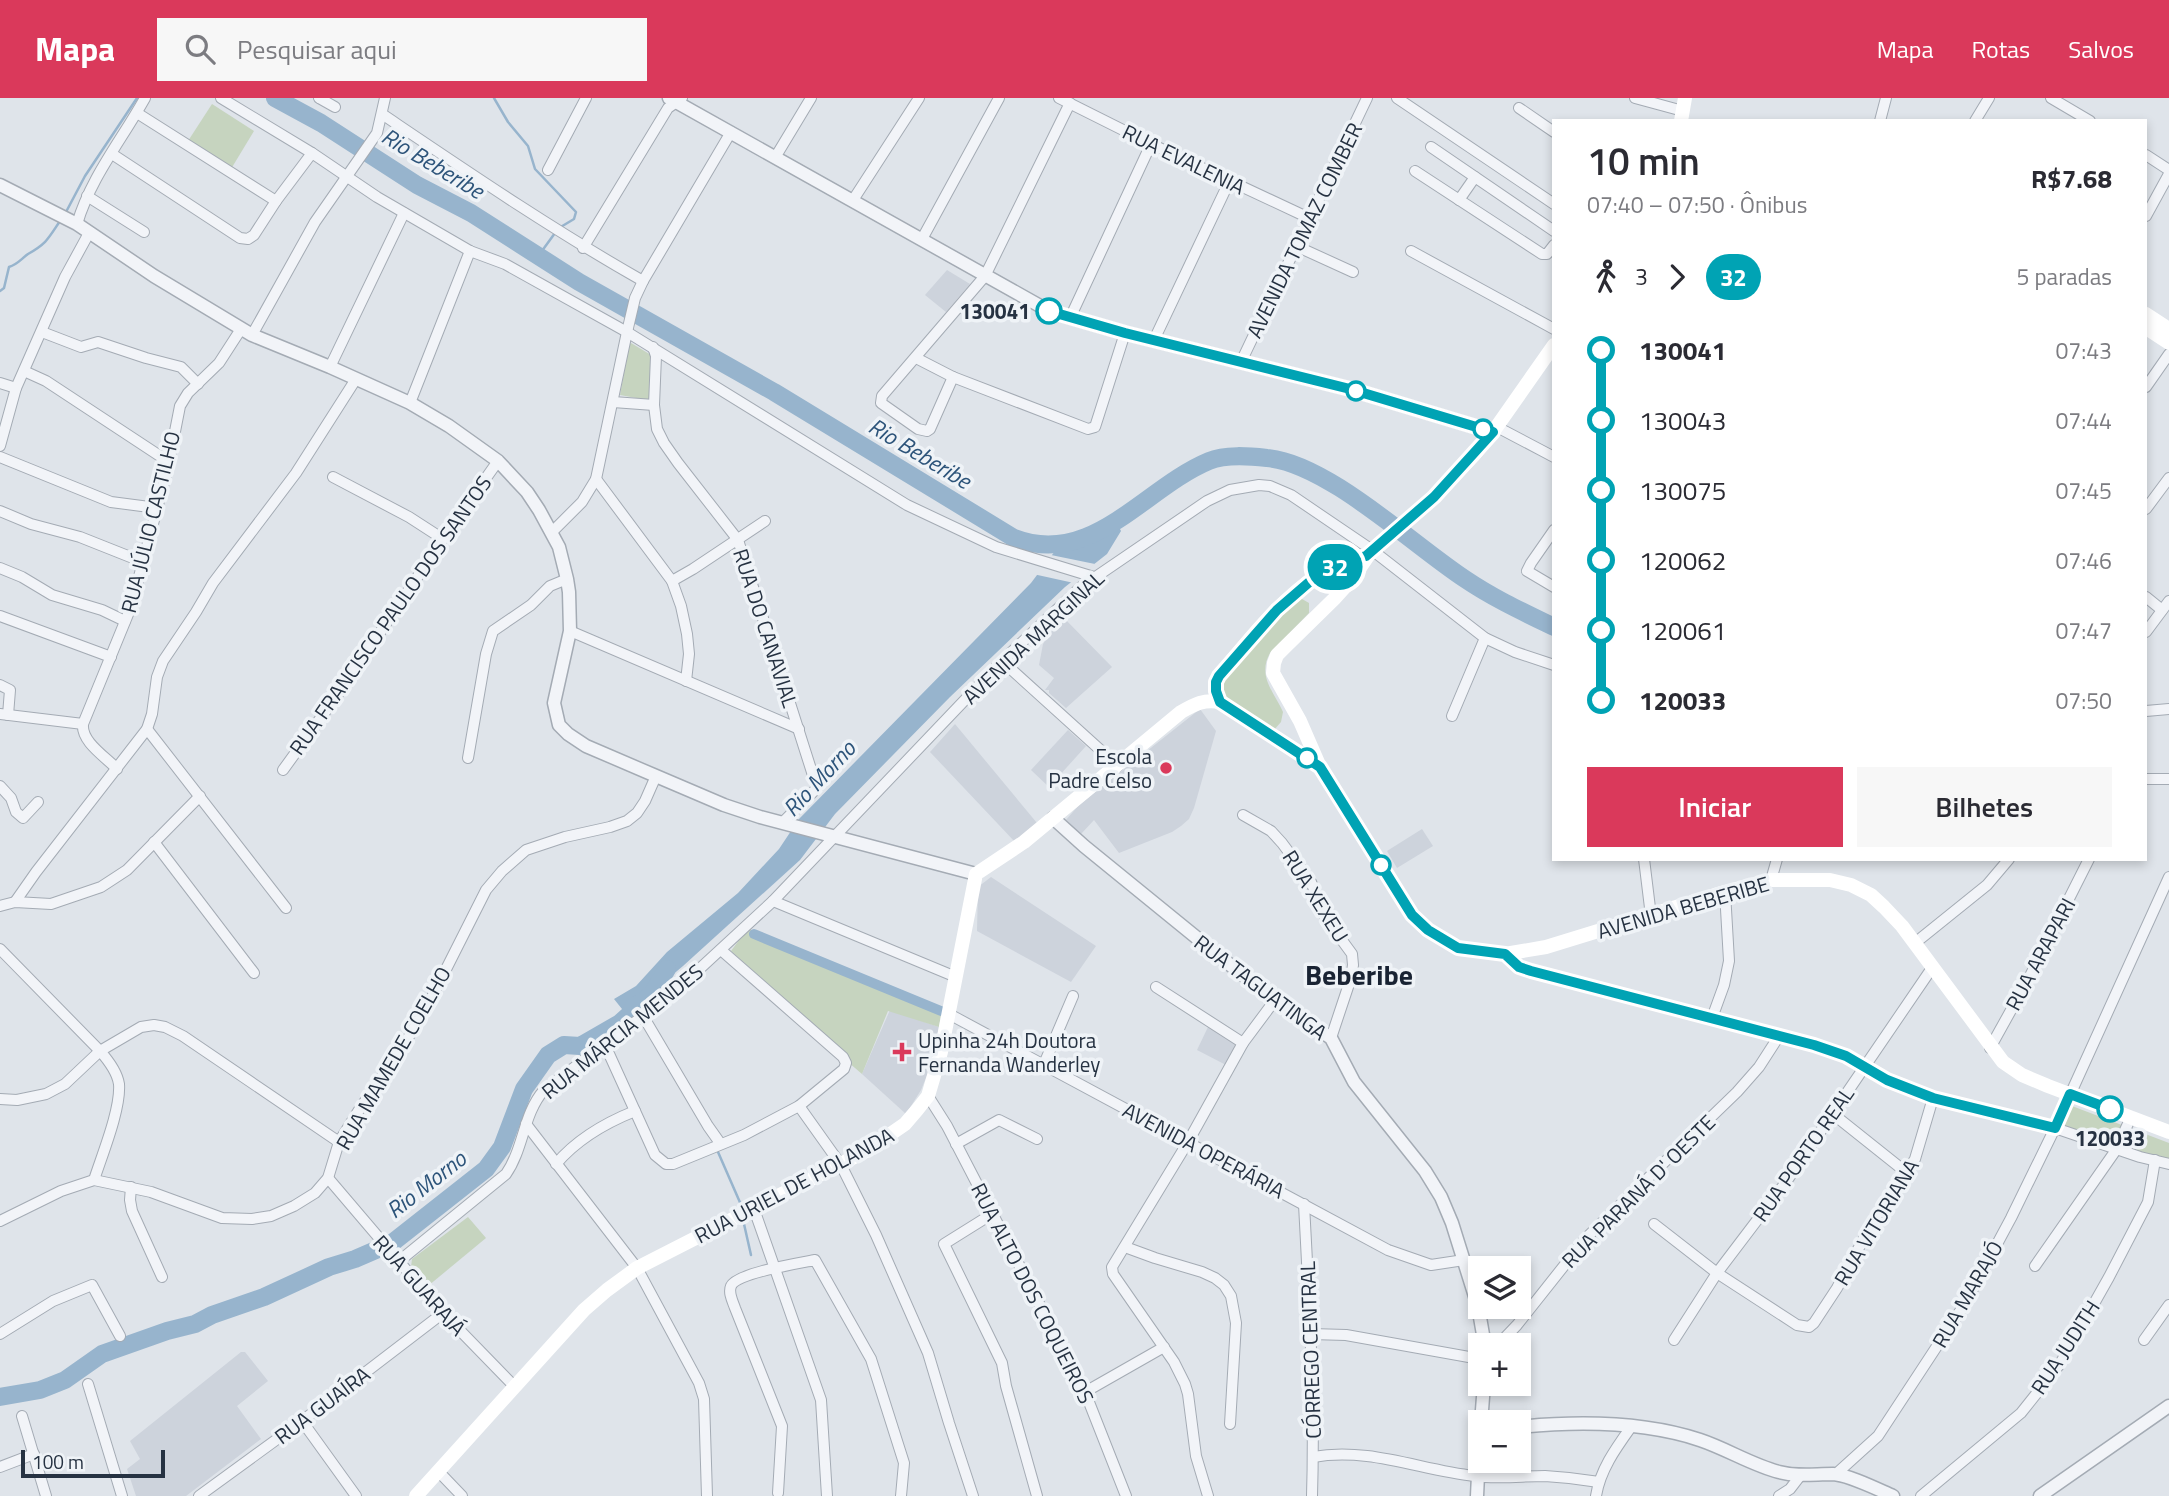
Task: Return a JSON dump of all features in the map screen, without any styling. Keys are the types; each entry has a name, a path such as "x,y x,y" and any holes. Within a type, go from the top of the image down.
{"main road":[{"path":"2147,315 2169,329"},
{"path":"2147,329 2169,343"},
{"path":"976,874 1004,857 1181,712 1196,703 1208,700 1220,702 1216,691 1219,676 1277,610 1314,578 1369,553 1434,497 1495,429 1552,353"},
{"path":"1334,599 1353,578 1369,553"},
{"path":"1314,578 1328,579 1333,583 1334,599"},
{"name":"AVENIDA BEBERIBE","path":"1334,599 1277,655 1273,673 1300,722 1320,767 1412,915 1428,930 1458,948 1505,954 1546,947 1771,880 1830,880 1871,895 1884,907 1915,943 1990,1048 2003,1062 2022,1075 2168,1130"},
{"name":"AVENIDA BEBERIBE","path":"1220,702 1320,767"},
{"path":"1274,738 1293,737 1300,722"},
{"name":"RUA URIEL DE HOLANDA","path":"416,1496 584,1310 607,1290 637,1268 841,1165 905,1125 928,1096 941,1052 976,874"}],"street":[{"path":"67,220 87,196 95,178 145,98"},
{"path":"221,98 404,213 470,251 505,264 653,347 908,505 986,542 1090,576"},
{"path":"319,98 335,107"},
{"name":"RUA JÚLIO CASTILHO","path":"82,727 125,621 169,462 180,407 188,393 246,332 315,222 377,133 386,98"},
{"path":"548,170 586,98"},
{"path":"776,156 811,98"},
{"path":"853,200 919,98"},
{"path":"922,239 999,98"},
{"name":"RUA EVALENIA","path":"1059,98 1229,182 1309,218"},
{"name":"AVENIDA TOMAZ COMBER","path":"1241,362 1367,98"},
{"path":"1397,98 1552,203"},
{"path":"1635,98 1683,110"},
{"path":"1881,119 1886,98"},
{"path":"1976,119 1989,98"},
{"path":"2051,98 2087,119"},
{"path":"583,248 668,108 676,100 1030,302 1070,318 1495,429 1552,456"},
{"path":"953,377 930,429 918,429 883,406 880,400 985,276 1070,103"},
{"path":"1519,108 1552,131"},
{"path":"137,113 276,201"},
{"path":"383,114 583,248 643,281"},
{"path":"552,532 582,502 596,479 635,298 732,132"},
{"path":"1070,318 1151,144"},
{"path":"1431,146 1552,230"},
{"path":"111,155 243,239 248,239 254,235 312,153"},
{"path":"2147,156 2169,172 2147,214"},
{"path":"1415,171 1542,254 1547,254 1552,247"},
{"path":"1459,200 1475,177"},
{"path":"1154,340 1229,182"},
{"path":"0,185 89,233 246,332 410,403 449,426 498,461 527,492 552,532 567,579 570,631 555,703 559,725 568,734 586,746 724,805 976,874"},
{"path":"87,196 144,232"},
{"path":"330,367 404,213"},
{"path":"0,446 16,388 65,277 89,233"},
{"path":"1296,246 1353,272"},
{"path":"410,403 470,251"},
{"path":"1411,251 1552,328"},
{"path":"42,332 81,347 99,342 181,367 198,384"},
{"path":"916,358 953,377 1092,429 1125,333"},
{"name":"RUA DO CANAVIAL","path":"653,347 656,356 654,405 657,429 664,443 738,540 817,788 787,824"},
{"path":"2147,386 2169,354"},
{"path":"24,371 46,381 169,462"},
{"path":"15,902 148,729 155,684 163,661 213,583 296,474 356,379"},
{"path":"0,383 16,388"},
{"path":"613,402 654,405"},
{"path":"0,457 111,502 157,508"},
{"name":"RUA FRANCISCO PAULO DOS SANTOS","path":"283,769 346,683 498,461"},
{"path":"332,477 409,517 443,539"},
{"path":"596,479 672,581 687,634 687,681"},
{"name":"AVENIDA MARGINAL","path":"829,835 1090,576 1207,501 1230,490 1259,485 1270,486 1292,495 1485,638 1552,664"},
{"path":"2147,508 2167,486"},
{"path":"0,511 31,524 80,537 143,562"},
{"path":"672,581 765,521"},
{"path":"1552,533 1527,571 1552,586"},
{"path":"0,568 22,577 52,595 102,610 125,621"},
{"path":"468,758 486,654 494,631 531,605 550,586 567,579"},
{"path":"2147,597 2165,606 2147,631"},
{"path":"0,616 111,657"},
{"path":"570,631 799,729"},
{"path":"1452,716 1485,638"},
{"path":"1002,661 1118,766"},
{"path":"0,685 10,690 4,715 82,727 86,739 117,769"},
{"path":"2147,711 2169,709"},
{"path":"148,729 286,908"},
{"name":"RUA MAMEDE COELHO","path":"328,1178 339,1143 429,1003 486,890 502,871 526,850 627,821 637,813 656,776"},
{"path":"2147,779 2169,779"},
{"path":"0,786 11,798 16,812 23,818 38,802"},
{"path":"0,906 15,902 51,904 101,887 127,870 200,796"},
{"name":"RUA XEXEU","path":"1243,816 1271,831 1282,843 1311,882 1325,917 1353,954 1351,978 1331,1038"},
{"name":"RUA TAGUATINGA","path":"1053,818 1275,1000 1331,1038 1354,1082 1434,1184 1441,1197 1464,1260 1478,1306 1483,1333"},
{"name":"RUA MÁRCIA MENDES","path":"398,1262 506,1174 514,1163 526,1124 544,1090 643,1016 720,950 773,901 829,835"},
{"path":"154,842 254,973"},
{"path":"1644,861 1651,916"},
{"path":"1771,880 1776,861"},
{"path":"1915,943 1987,885 2007,861"},
{"name":"RUA ARAPARI","path":"1990,1048 2088,861"},
{"name":"RUA MARAJÓ","path":"1836,1474 1878,1436 1959,1312 2011,1218 2055,1128 2169,877"},
{"path":"1712,1018 1729,961 1725,892"},
{"path":"773,901 956,977"},
{"path":"0,949 108,1060 119,1083 113,1120 94,1180"},
{"path":"605,1045 655,1155 666,1164 673,1164 720,1143 744,1136 799,1106 844,1069 846,1063 843,1057 720,950"},
{"path":"1505,954 1519,967 1531,971 1814,1045 1846,1056 1887,1080 1933,1098 2055,1128 2116,1150 2169,1164"},
{"name":"RUA PORTO REAL","path":"1674,1340 1717,1273 1786,1182 1932,968"},
{"path":"1156,987 1243,1043"},
{"path":"1044,1065 1073,996"},
{"path":"1208,1496 1196,1456 1188,1394 1174,1362 1112,1271 1114,1263 1188,1142 1243,1043 1275,1000"},
{"name":"AVENIDA OPERÁRIA","path":"949,1014 1399,1255 1430,1265 1464,1260"},
{"path":"643,1016 720,1143"},
{"path":"0,1099 17,1101 46,1094 65,1084 100,1051 141,1027 155,1025 183,1036 339,1143"},
{"name":"RUA PARANÁ D' OESTE","path":"1509,1333 1575,1250 1742,1087 1759,1068 1779,1036"},
{"name":"RUA ALTO DOS COQUEIROS","path":"928,1096 956,1144 1085,1392 1126,1496"},
{"name":"RUA VITORIANA","path":"1717,1273 1797,1325 1809,1327 1814,1323 1875,1218 1907,1173 1919,1146 1933,1098"},
{"path":"799,1106 841,1165 872,1225 928,1353 973,1496"},
{"path":"556,1164 569,1149 589,1135 611,1121 635,1111"},
{"path":"1833,1114 1907,1173"},
{"path":"2035,1266 2116,1150 2131,1117"},
{"path":"956,1144 999,1120 1037,1139"},
{"path":"526,1124 637,1268 702,1390 707,1496"},
{"name":"RUA JUDITH","path":"1921,1496 2021,1413 2060,1364 2148,1202 2155,1160"},
{"path":"0,1221 61,1191 94,1180 163,1196 222,1218 252,1219 271,1216 294,1206 315,1193 328,1178"},
{"name":"RUA GUARAJÁ","path":"328,1178 469,1346 515,1387"},
{"path":"131,1187 132,1211 162,1277"},
{"name":"CÓRREGO CENTRAL","path":"1304,1204 1311,1334 1312,1496"},
{"path":"754,1209 821,1400 827,1496"},
{"path":"992,1214 944,1244 1002,1363 1037,1496"},
{"path":"1654,1224 1717,1273"},
{"path":"1125,1247 1209,1275 1224,1285 1231,1296 1236,1322 1230,1424"},
{"path":"779,1493 782,1426 730,1294 731,1285 737,1280 775,1268 815,1261 871,1359 904,1463 901,1496"},
{"path":"0,1335 53,1301 92,1285 120,1336"},
{"path":"2144,1340 2169,1304"},
{"name":"RUA GUAÍRA","path":"199,1496 303,1421 443,1313"},
{"path":"1311,1334 1346,1335 1468,1357"},
{"path":"1085,1392 1164,1346"},
{"path":"88,1384 122,1496"},
{"path":"2040,1496 2169,1406"},
{"path":"22,1416 46,1496"},
{"path":"303,1421 356,1496"},
{"path":"1531,1426 1586,1423 1684,1435 1768,1469 1800,1476 1836,1474 1893,1496"},
{"path":"1597,1496 1599,1482 1612,1454 1631,1427"},
{"path":"1313,1457 1345,1453 1373,1455 1435,1471 1478,1477 1556,1477 1599,1482"},
{"path":"0,1467 34,1454"},
{"path":"439,1472 462,1496"},
{"path":"1477,1496 1478,1473"},
{"path":"1779,1496 1790,1489 1800,1476"}],"shaded area":[{"path":"947,270 970,284 946,312 925,295"},
{"path":"1062,616 1112,667 1066,708 1049,690 1045,690 1054,678 1039,665 1043,644"},
{"name":"Escola Padre Celso","path":"1200,709 1216,731 1194,808 1189,819 1181,826 1119,853 1094,820 1081,834 1065,821 1079,805"},
{"path":"955,724 1037,823 1015,842 930,752"},
{"path":"1068,730 1086,746 1049,787 1031,770"},
{"path":"1422,829 1433,846 1397,868 1387,851"},
{"path":"991,877 1096,946 1071,982 977,931 978,887"},
{"name":"Upinha 24h Doutora Fernanda Wanderley","path":"890,1010 939,1027 930,1068 921,1090 906,1114 862,1074"},
{"path":"1208,1027 1240,1045 1226,1065 1197,1050"},
{"path":"241,1352 245,1352 268,1381 237,1406 261,1439 186,1496 136,1496 127,1469 140,1459 130,1441"}],"green space":[{"path":"212,104 254,131 231,169 188,141"},
{"path":"631,343 651,355 647,400 620,395"},
{"path":"1302,599 1309,603 1309,613 1270,653 1266,661 1268,684 1283,712 1281,722 1274,730 1226,700 1222,687 1224,679 1262,634 1285,610"},
{"path":"748,928 763,937 942,1009 939,1027 888,1011 862,1074 848,1062 845,1055 731,951"},
{"path":"2072,1106 2169,1143 2169,1159 2127,1150 2060,1125"},
{"path":"468,1217 486,1238 428,1286 411,1267 412,1259"}],"water":[{"path":"1119,527 1121,531 1107,554 1065,587 950,697 835,814 800,860 626,1014 614,999 636,986 667,952 738,893 779,849 799,819 1031,583 1055,551 1079,548"}],"pier":[{"path":"1051,555 1095,564 1074,583 1033,574"}],"waterway":[{"path":"66,212 85,176 137,98"},
{"name":"Rio Beberibe","path":"275,98 321,123 417,185 471,213 579,282 774,392 1014,538 1042,544 1068,542 1093,534 1116,521 1185,473 1209,461 1230,456 1267,458 1291,463 1316,474 1369,508 1476,586 1552,626"},
{"path":"494,98 508,122 528,146 535,169 576,212 574,219 559,228"},
{"path":"0,291 4,288 9,267 43,243 60,221"},
{"path":"539,255 555,233"},
{"path":"754,934 941,1011"},
{"name":"Rio Morno","path":"0,1397 40,1390 65,1380 102,1354 195,1324 392,1243 486,1169 502,1147 524,1089 548,1055 564,1045 580,1046 620,1023 634,1006 653,993 667,969"},
{"path":"718,1152 742,1207"},
{"path":"744,1224 751,1255"}],"bus line":[{"name":"32","path":"1049,311 1125,333 1350,389 1493,432 1434,497 1366,556 1348,561 1314,578 1277,610 1235,656 1216,682 1220,702 1320,767 1412,915 1428,930 1458,948 1505,954 1519,967 1531,971 1814,1045 1846,1056 1887,1080 1933,1098 2055,1128 2070,1094 2110,1109"}],"place":[{"name":"130041","path":"1049,311"},
{"name":"Escola Padre Celso","path":"1166,768"},
{"name":"Upinha 24h Doutora Fernanda Wanderley","path":"902,1052"},
{"name":"120033","path":"2110,1109"}],"district":[{"name":"Beberibe","path":"1359,974"}]}
